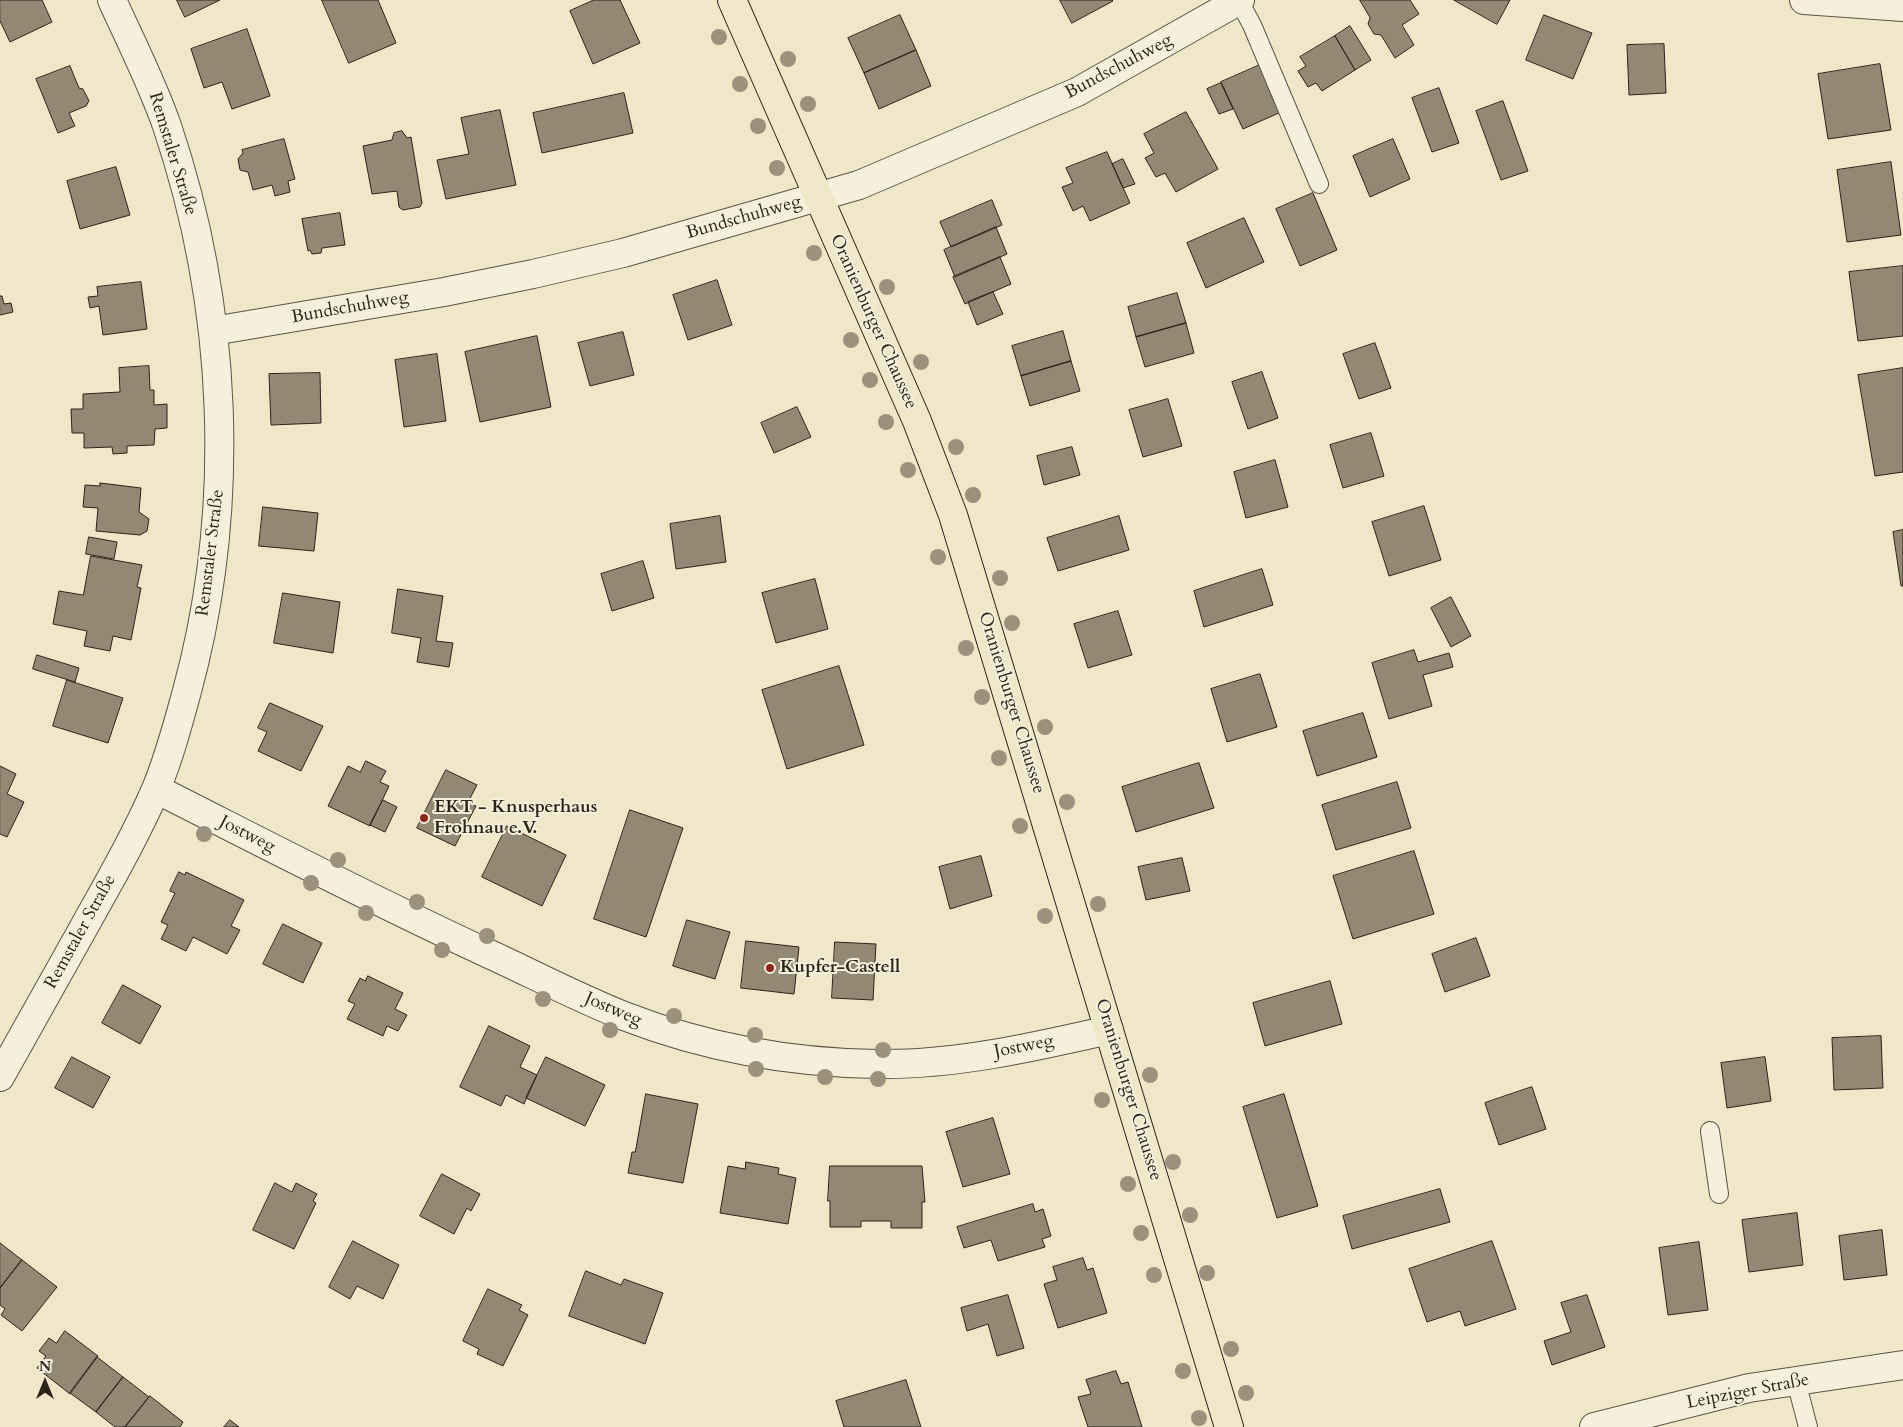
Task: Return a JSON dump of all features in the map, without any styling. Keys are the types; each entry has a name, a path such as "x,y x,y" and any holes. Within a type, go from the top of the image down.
{"main road":[{"name":"Oranienburger Chaussee","path":"732,0 916,421 956,523 1230,1427"}],"street":[{"name":"Remstaler Straße","path":"0,1077 97,904 156,789 185,698 207,602 218,508 220,418 213,331 203,266 179,164 155,95 112,0"},
{"name":"Bundschuhweg","path":"213,331 444,292 533,274 623,253 866,183 1077,92 1240,0"},
{"path":"1804,0 1903,7"},
{"name":"Jostweg","path":"156,789 451,937 604,1007 656,1027 697,1039 769,1054 878,1064 971,1058 1109,1030"},
{"name":"Leipziger Straße","path":"1594,1427 1744,1389 1903,1365"}],"lane":[{"path":"1240,0 1319,184"},
{"path":"1710,1131 1719,1194"},
{"path":"1796,1381 1808,1427"}],"building":[{"path":"0,0 42,0 52,22 10,42 0,21"},
{"path":"177,0 220,0 185,17"},
{"path":"322,0 378,0 396,43 349,63"},
{"path":"594,0 620,0 640,43 593,64 570,11"},
{"path":"1060,0 1112,0 1113,1 1072,23"},
{"path":"1360,0 1410,0 1419,14 1402,25 1414,45 1395,58 1381,35 1374,34 1368,24 1370,18"},
{"path":"1454,0 1510,0 1497,24"},
{"path":"900,15 916,50 864,73 848,38"},
{"path":"1544,15 1592,33 1573,79 1526,60"},
{"path":"1350,26 1371,60 1355,70 1335,36"},
{"path":"247,29 270,96 232,109 222,82 204,88 191,49"},
{"path":"1335,36 1355,70 1322,91 1316,83 1308,87 1298,71 1306,66 1300,57"},
{"path":"1664,44 1666,93 1629,95 1627,45"},
{"path":"916,50 931,86 879,109 864,73"},
{"path":"1880,64 1891,130 1828,139 1818,74"},
{"path":"1260,65 1274,102 1281,112 1243,129 1221,82"},
{"path":"70,66 79,88 83,89 89,101 86,106 69,113 75,126 58,133 36,79"},
{"path":"1221,83 1233,109 1219,114 1207,89"},
{"path":"1439,88 1459,143 1432,152 1412,98"},
{"path":"624,93 633,133 542,153 533,113"},
{"path":"1503,101 1528,171 1501,180 1476,111"},
{"path":"500,110 516,185 446,199 437,160 469,154 461,118"},
{"path":"1186,112 1218,169 1176,192 1165,173 1156,177 1145,158 1154,153 1144,134"},
{"path":"402,131 407,138 411,137 422,203 420,207 403,210 399,207 397,191 372,194 363,146 392,140 394,133"},
{"path":"284,139 295,179 288,181 290,192 275,196 272,185 253,190 248,172 240,170 238,159 243,153 242,150"},
{"path":"1393,139 1410,179 1370,197 1353,156"},
{"path":"1107,152 1130,203 1090,221 1083,206 1073,211 1062,187 1073,183 1066,168"},
{"path":"1123,159 1135,184 1123,188 1112,164"},
{"path":"1891,162 1901,235 1847,242 1837,170"},
{"path":"116,167 130,215 80,229 67,181"},
{"path":"1313,193 1337,250 1300,266 1276,209"},
{"path":"992,200 1002,225 951,247 940,222"},
{"path":"340,213 345,245 322,248 321,253 312,254 310,250 308,251 302,219"},
{"path":"1244,218 1264,262 1206,288 1187,243"},
{"path":"996,227 1007,254 955,277 944,250"},
{"path":"1000,257 1011,284 965,304 953,277"},
{"path":"1903,266 1903,336 1858,341 1849,272"},
{"path":"717,280 732,325 688,340 673,295"},
{"path":"141,282 147,329 103,335 99,306 90,308 88,297 98,296 97,287"},
{"path":"993,292 1003,314 977,325 968,302"},
{"path":"1177,293 1186,323 1136,337 1128,307"},
{"path":"0,296 2,296 4,304 11,303 13,312 0,315"},
{"path":"1186,323 1194,353 1145,367 1136,337"},
{"path":"1063,331 1071,361 1021,376 1012,346"},
{"path":"623,332 634,375 590,386 578,343"},
{"path":"537,336 551,407 480,422 465,352"},
{"path":"1375,343 1391,388 1359,399 1343,354"},
{"path":"437,354 446,421 404,427 395,360"},
{"path":"1071,361 1080,391 1030,406 1021,376"},
{"path":"149,366 150,390 154,390 154,405 167,404 167,428 155,429 154,445 127,446 127,453 113,454 112,447 84,448 84,433 72,433 71,409 83,409 83,394 120,392 119,368"},
{"path":"1903,368 1903,472 1875,476 1858,375"},
{"path":"1262,372 1278,418 1248,429 1232,382"},
{"path":"320,373 321,423 271,425 269,374"},
{"path":"1168,399 1182,446 1143,457 1129,410"},
{"path":"797,407 811,437 774,453 761,423"},
{"path":"1371,433 1384,476 1343,488 1330,445"},
{"path":"1072,447 1080,475 1044,485 1037,456"},
{"path":"1275,460 1288,507 1246,518 1234,472"},
{"path":"100,483 141,488 139,512 149,519 147,531 140,535 96,531 98,508 83,507 85,485 100,486"},
{"path":"1424,506 1441,560 1389,576 1372,522"},
{"path":"263,507 318,513 314,551 259,546"},
{"path":"720,516 726,562 676,569 670,524"},
{"path":"1119,516 1129,550 1058,571 1047,538"},
{"path":"1903,530 1903,586 1901,586 1893,532"},
{"path":"89,537 117,542 114,559 86,554"},
{"path":"91,556 142,565 137,587 141,588 131,640 113,636 110,651 84,646 87,631 53,624 59,591 83,595"},
{"path":"643,561 654,598 612,611 601,574"},
{"path":"1262,569 1273,605 1204,627 1194,591"},
{"path":"815,579 828,629 776,643 762,593"},
{"path":"398,589 443,596 436,641 453,643 449,667 417,662 421,638 392,633"},
{"path":"283,593 340,602 333,653 274,643"},
{"path":"1451,597 1471,636 1451,647 1431,608"},
{"path":"1118,611 1132,655 1088,668 1074,624"},
{"path":"1414,650 1418,662 1449,653 1453,667 1423,675 1432,706 1389,719 1372,663"},
{"path":"37,655 79,668 75,682 33,669"},
{"path":"839,666 864,745 787,769 762,690"},
{"path":"1260,674 1277,727 1227,742 1211,689"},
{"path":"67,680 123,698 108,743 53,726"},
{"path":"270,703 323,726 301,771 258,751 267,732 258,728"},
{"path":"1363,713 1377,757 1317,776 1303,731"},
{"path":"366,761 386,771 380,782 389,786 370,826 328,806 348,766 360,772"},
{"path":"1199,763 1214,808 1136,832 1122,787"},
{"path":"0,766 16,774 7,794 24,802 7,837 0,834"},
{"path":"446,770 477,785 468,802 476,806 455,846 417,828"},
{"path":"1397,782 1411,828 1336,850 1322,805"},
{"path":"383,800 397,807 385,832 370,825"},
{"path":"630,810 683,828 646,937 594,919"},
{"path":"507,826 566,855 542,906 482,877"},
{"path":"1414,851 1434,914 1353,939 1333,876"},
{"path":"981,856 992,896 950,909 939,867"},
{"path":"1182,858 1190,891 1146,900 1138,867"},
{"path":"179,872 185,875 186,872 244,900 231,926 240,930 227,954 193,937 186,951 161,939 168,925 161,922 175,893 170,891"},
{"path":"687,920 730,932 715,979 673,966"},
{"path":"283,924 322,943 303,983 263,964"},
{"path":"1476,938 1490,976 1445,992 1432,954"},
{"name":"Kupfer-Castell","path":"746,941 799,947 794,994 741,988"},
{"path":"835,942 876,944 873,1000 832,998"},
{"path":"368,976 403,993 395,1009 407,1015 398,1031 387,1026 383,1036 347,1019 355,1004 348,1001 360,978 365,981"},
{"path":"1330,981 1342,1024 1265,1046 1253,1003"},
{"path":"123,985 161,1006 140,1044 102,1023"},
{"path":"489,1026 530,1046 520,1067 537,1075 524,1104 506,1095 501,1106 460,1087"},
{"path":"1881,1036 1883,1088 1834,1090 1832,1038"},
{"path":"72,1057 110,1077 93,1108 55,1088"},
{"path":"546,1057 605,1085 585,1126 526,1098"},
{"path":"1765,1057 1771,1101 1727,1108 1721,1063"},
{"path":"1532,1087 1546,1129 1499,1145 1485,1103"},
{"path":"646,1094 698,1104 683,1183 628,1173 632,1152 635,1152"},
{"path":"1284,1094 1318,1206 1277,1218 1243,1107"},
{"path":"993,1118 1010,1174 963,1187 946,1132"},
{"path":"746,1162 779,1168 778,1174 796,1178 788,1224 720,1213 728,1166 745,1169"},
{"path":"830,1166 922,1166 925,1202 922,1202 922,1228 891,1228 891,1221 861,1221 861,1227 830,1227 830,1201 828,1201"},
{"path":"442,1174 480,1194 471,1211 467,1208 454,1234 420,1216"},
{"path":"275,1183 292,1192 296,1183 317,1194 313,1201 316,1203 294,1249 253,1230"},
{"path":"1440,1189 1450,1222 1352,1249 1343,1216"},
{"path":"1033,1204 1035,1212 1043,1209 1051,1236 1042,1239 1045,1247 998,1261 991,1240 964,1248 957,1227"},
{"path":"1797,1213 1803,1265 1749,1272 1742,1220"},
{"path":"1882,1230 1887,1275 1844,1280 1839,1236"},
{"path":"353,1241 399,1265 383,1299 357,1286 350,1299 329,1287"},
{"path":"1492,1241 1516,1309 1465,1326 1460,1311 1427,1322 1409,1269"},
{"path":"1699,1242 1708,1310 1668,1315 1659,1248"},
{"path":"0,1243 22,1260 0,1288"},
{"path":"1083,1258 1087,1270 1093,1268 1107,1313 1058,1328 1044,1284 1057,1280 1053,1267"},
{"path":"22,1260 57,1287 22,1331 1,1315 5,1309 0,1305 0,1288"},
{"path":"586,1271 621,1285 624,1279 663,1293 645,1344 569,1316"},
{"path":"488,1289 522,1305 519,1310 528,1315 503,1366 477,1354 479,1349 463,1341"},
{"path":"1008,1295 1024,1348 997,1356 988,1324 967,1331 961,1308"},
{"path":"1587,1295 1605,1347 1552,1365 1544,1341 1571,1332 1561,1303"},
{"path":"65,1331 98,1356 70,1394 37,1368 46,1356 39,1351 49,1338 56,1343"},
{"path":"97,1357 123,1377 96,1412 70,1393"},
{"path":"1116,1371 1121,1384 1128,1382 1142,1427 1088,1427 1078,1397 1091,1394 1086,1380"},
{"path":"123,1377 149,1397 125,1427 115,1427 96,1412"},
{"path":"906,1380 921,1427 844,1427 836,1401"},
{"path":"150,1396 183,1422 180,1427 125,1427"},
{"path":"230,1420 239,1427 224,1427"}],"place":[{"name":"EKT - Knusperhaus Frohnau e.V.","path":"424,818"},
{"name":"Kupfer-Castell","path":"770,968"}]}
